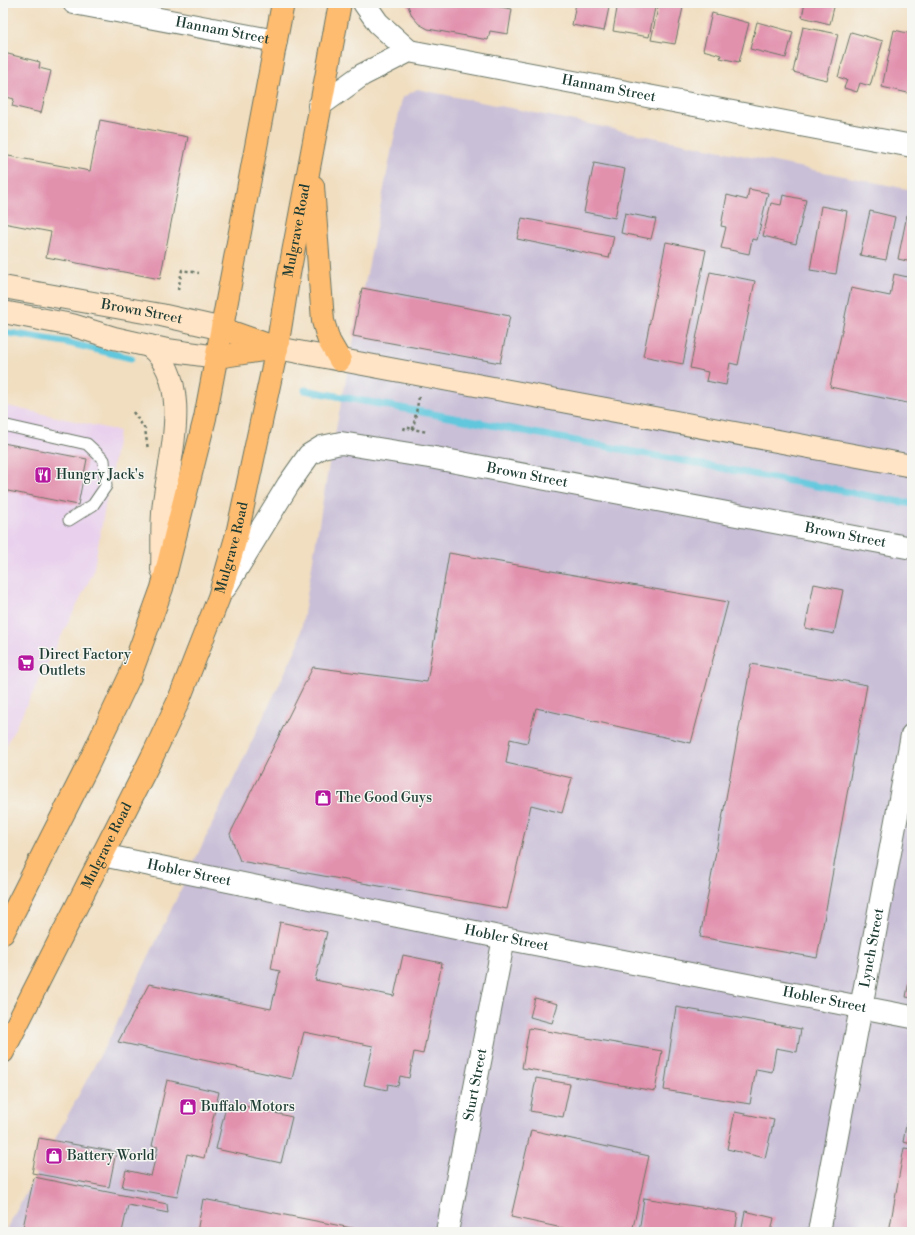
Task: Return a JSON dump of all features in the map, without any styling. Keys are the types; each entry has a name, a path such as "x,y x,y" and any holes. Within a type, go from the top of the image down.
{"main road":[{"path":"3,932 88,765 130,676 162,588 192,473 223,329 283,3"},
{"name":"Mulgrave Road","path":"3,1052 154,753 178,702 219,597 237,534 277,348 311,154 340,3"},
{"path":"311,154 322,314 327,337 340,360"},
{"name":"Brown Street","path":"223,329 277,348"},
{"name":"Brown Street","path":"217,357 277,348"}],"street":[{"name":"Hannam Street","path":"74,3 276,41"},
{"path":"320,106 362,75 409,51 378,23 364,3"},
{"name":"Hannam Street","path":"409,51 912,146"},
{"name":"Brown Street","path":"3,287 161,315 223,329"},
{"name":"Brown Street","path":"3,312 72,325 149,346 217,357"},
{"path":"149,346 158,354 165,366 172,386 176,414 164,504 162,588"},
{"name":"Brown Street","path":"277,348 912,466"},
{"name":"Brown Street","path":"219,597 306,460 313,451 332,444 348,443 435,458 912,548"},
{"name":"Lynch Street","path":"819,1232 912,734"},
{"name":"Hobler Street","path":"102,855 504,938 912,1016"},
{"name":"Sturt Street","path":"447,1232 504,938"}],"lane":[{"path":"3,425 87,444 104,460 106,486 93,505 69,520"}],"path":[{"path":"178,290 182,270 199,273"},
{"path":"413,429 418,401"},
{"path":"133,412 145,429 149,453"},
{"path":"406,427 432,433"}],"shaded area":[{"path":"417,89 912,190 912,1232 5,1232 112,1033 299,643 329,464 402,98"},
{"name":"Direct Factory Outlets","path":"3,405 119,431 93,573 3,752"}],"building":[{"path":"407,3 494,3 494,6 512,9 508,34 490,31 488,40 428,29 419,24 412,16"},
{"path":"576,3 610,3 604,31 572,25"},
{"path":"618,3 656,3 649,37 613,31"},
{"path":"659,3 684,3 675,44 651,40"},
{"path":"805,3 835,3 830,24 802,17"},
{"path":"712,13 749,23 739,62 720,58 721,55 703,50"},
{"path":"757,22 793,32 786,58 750,49"},
{"path":"803,27 838,34 827,80 793,72"},
{"path":"894,30 912,34 912,94 882,87"},
{"path":"851,32 883,41 870,86 860,83 857,92 844,88 847,80 838,77"},
{"path":"4,53 40,62 39,68 51,71 41,113 12,106 14,99 3,96"},
{"path":"100,120 188,137 160,279 46,257 51,232 3,223 3,155 90,171"},
{"path":"594,163 625,169 615,218 584,212"},
{"path":"749,189 768,193 757,240 752,239 749,254 721,248 726,227 721,226 727,195 747,200"},
{"path":"783,195 806,200 796,244 763,236 771,203 781,205"},
{"path":"821,206 847,211 836,274 810,270"},
{"path":"870,211 895,217 886,260 860,255"},
{"path":"625,213 656,219 651,239 621,233"},
{"path":"907,215 912,216 912,262 898,259"},
{"path":"522,218 614,236 609,258 517,239"},
{"path":"666,242 706,250 683,364 643,356"},
{"path":"710,272 755,281 738,365 730,363 726,385 706,381 708,372 690,368"},
{"path":"894,274 912,278 912,404 830,387 851,288 890,296"},
{"path":"362,288 510,316 500,363 353,336"},
{"name":"Hungry Jack's","path":"3,443 87,459 78,505 3,490"},
{"path":"449,553 728,602 691,743 536,708 527,743 510,739 506,763 572,778 562,813 531,805 507,909 240,861 230,834 313,667 427,682"},
{"path":"814,584 843,590 834,634 805,628"},
{"path":"751,664 867,685 817,958 700,937"},
{"path":"280,922 327,932 315,980 394,996 403,955 442,963 423,1054 414,1052 409,1078 400,1076 398,1086 388,1084 387,1090 364,1085 373,1046 304,1032 292,1079 118,1042 149,984 271,1009 280,971 271,969"},
{"path":"912,971 912,998 906,997"},
{"path":"535,998 558,1004 552,1023 530,1017"},
{"path":"676,1007 801,1029 797,1052 776,1048 772,1072 756,1069 750,1104 664,1090"},
{"path":"529,1028 662,1051 655,1091 522,1068"},
{"path":"536,1078 570,1084 563,1117 530,1111"},
{"path":"167,1080 219,1092 204,1158 187,1154 177,1197 122,1187 126,1170 151,1176 158,1147 152,1146"},
{"path":"912,1098 912,1144 903,1142"},
{"path":"227,1102 292,1117 281,1163 216,1149"},
{"path":"735,1112 774,1120 765,1158 727,1149"},
{"path":"531,1130 649,1156 632,1232 581,1232 511,1217"},
{"path":"39,1138 116,1152 109,1187 32,1173"},
{"path":"904,1148 912,1149 912,1232 889,1232"},
{"path":"34,1177 167,1204 168,1213 128,1205 122,1232 22,1232"},
{"path":"644,1198 738,1213 735,1232 639,1232"},
{"path":"203,1199 367,1231 367,1232 197,1232"},
{"path":"745,1211 774,1218 771,1232 741,1232"}],"waterway":[{"path":"3,332 65,342 131,358"},
{"path":"305,390 912,504"}],"place":[{"name":"Hungry Jack's","path":"43,475"},
{"name":"Direct Factory Outlets","path":"26,663"},
{"name":"The Good Guys","path":"323,798"},
{"name":"Buffalo Motors","path":"188,1107"},
{"name":"Battery World","path":"54,1156"}]}
